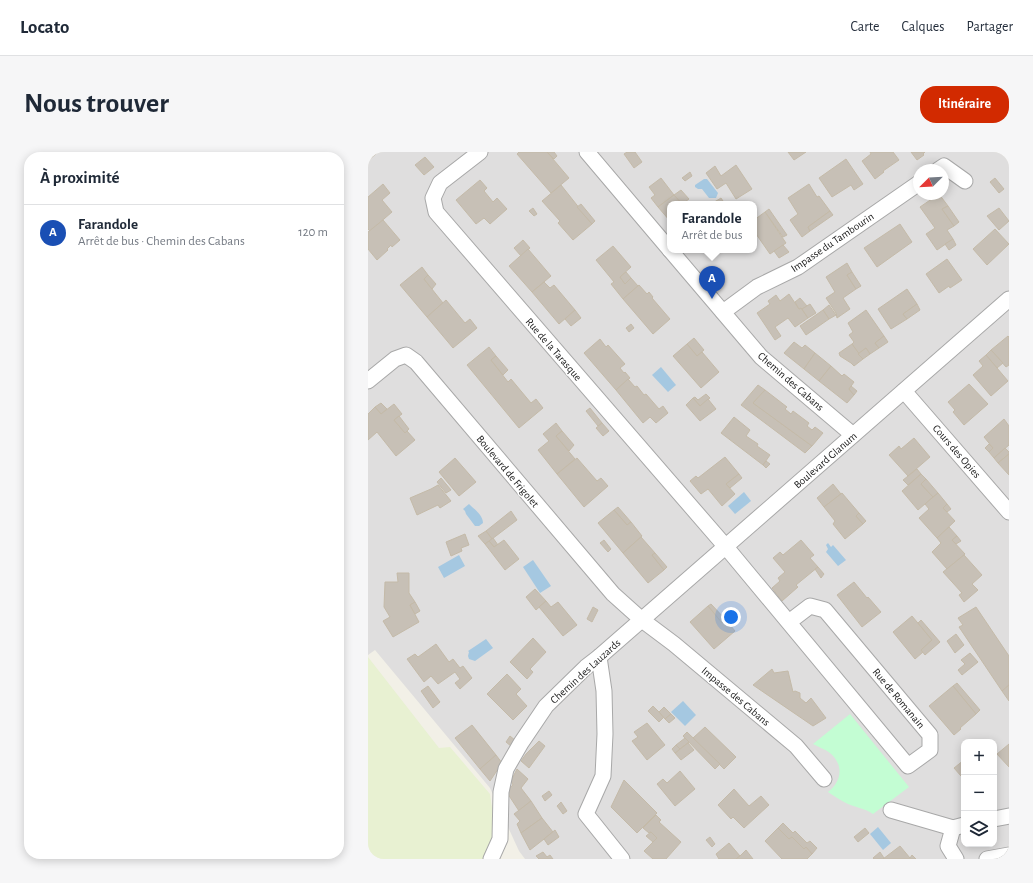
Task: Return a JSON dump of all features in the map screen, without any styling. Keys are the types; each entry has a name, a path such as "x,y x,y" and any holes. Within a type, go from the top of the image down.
{"street":[{"name":"Rue de la Tarasque","path":"480,152 440,183 433,198 436,212 726,547"},
{"name":"Chemin des Cabans","path":"587,152 667,246"},
{"path":"949,170 965,181"},
{"name":"Impasse du Tambourin","path":"723,312 757,287 798,267 913,187"},
{"name":"Chemin des Cabans","path":"673,253 761,357 853,435"},
{"name":"Boulevard Glanum","path":"642,620 1009,299"},
{"name":"Boulevard de Frigolet","path":"368,381 395,359 406,355 416,362 613,594 642,620"},
{"name":"Cours des Opies","path":"904,391 1009,512"},
{"name":"Rue de Romanain","path":"726,547 908,766 930,750 930,735 825,610 810,606 789,622"},
{"name":"Chemin des Lauzards","path":"491,859 500,840 501,792 506,769 521,743 546,706 586,667 599,658 642,620"},
{"name":"Impasse des Cabans","path":"642,620 674,644 796,746 824,779"},
{"path":"599,658 604,691 605,734 602,776 586,814 622,859"},
{"path":"891,810 958,826 948,846 956,859"},
{"path":"997,818 1009,816"},
{"path":"988,859 1009,855"}],"shaded area":[{"path":"368,152 1009,152 1009,859 525,859 519,851 490,788 375,650 368,655"}],"green space":[{"path":"368,657 439,748 450,747 490,794 496,835 484,859 368,859"},
{"path":"850,714 909,787 873,814 844,802 828,792 833,788 840,773 838,763 830,753 813,744"}],"water":[{"path":"704,179 707,179 718,193 716,198 709,198 702,189 695,187 695,185"},
{"path":"661,367 676,385 668,392 652,375"},
{"path":"744,492 751,501 735,514 728,506"},
{"path":"469,504 482,517 483,523 479,526 475,526 463,509"},
{"path":"828,543 831,547 833,545 846,560 838,566 826,552 828,549 826,545"},
{"path":"459,555 465,566 444,578 438,567"},
{"path":"533,560 551,586 540,593 523,567"},
{"path":"486,639 493,648 475,661 469,659 468,651"},
{"path":"683,701 696,715 685,726 671,712"},
{"path":"878,827 891,843 883,850 870,834"}],"building":[{"path":"368,152 378,152 370,159"},
{"path":"519,152 547,152 569,178 551,193 517,154"},
{"path":"547,152 554,152 557,156 554,159"},
{"path":"627,152 635,152 642,162 634,168 624,154"},
{"path":"788,152 806,152 794,160"},
{"path":"870,152 893,152 899,160 883,171 884,172 875,179 862,161 871,154"},
{"path":"911,152 925,152 923,154 924,155 917,160"},
{"path":"425,157 434,167 424,175 415,165"},
{"path":"846,159 863,184 854,190 851,185 832,197 819,178"},
{"path":"736,165 752,189 736,199 726,183 717,189 706,173 715,166 721,176"},
{"path":"690,172 692,176 685,181 682,178"},
{"path":"661,178 674,195 658,207 651,198 655,195 649,187"},
{"path":"995,178 1004,189 999,193 990,182"},
{"path":"480,180 487,188 484,191 493,202 497,198 507,209 490,224 484,218 476,224 456,200"},
{"path":"383,184 390,193 382,200 392,212 370,231 368,229 368,197"},
{"path":"809,184 817,197 819,196 830,211 808,227 810,231 802,237 790,220 798,214 788,198"},
{"path":"561,185 592,224 573,240 558,223 560,221 542,201"},
{"path":"681,190 689,199 686,201 679,201 674,195"},
{"path":"674,195 679,201 667,201 667,218 658,207"},
{"path":"721,198 723,201 716,201"},
{"path":"930,200 944,200 948,206 942,209 954,226 947,230 953,239 937,250 926,234 935,228 920,207"},
{"path":"581,204 595,221 592,224 577,207"},
{"path":"948,206 959,222 954,226 942,209"},
{"path":"533,208 537,214 534,216 529,211"},
{"path":"999,208 1009,221 999,230 987,216"},
{"path":"769,209 787,235 783,237 765,212"},
{"path":"830,211 833,215 810,231 808,227"},
{"path":"765,212 786,243 770,254 757,235 757,218"},
{"path":"383,220 400,240 392,247 391,245 387,249 388,250 377,260 368,249 368,232"},
{"path":"900,224 912,242 877,267 864,248"},
{"path":"995,229 1009,244 987,265 973,249"},
{"path":"953,239 956,245 949,250 945,244"},
{"path":"523,240 530,248 521,256 514,248"},
{"path":"783,245 789,252 779,258 774,251"},
{"path":"613,246 631,267 620,277 625,284 631,278 638,286 623,299 611,284 614,282 596,260"},
{"path":"528,249 551,276 532,292 509,266"},
{"path":"947,259 962,280 939,293 926,274"},
{"path":"847,263 852,272 847,275 856,289 843,298 850,309 837,318 836,313 826,298 835,292 826,277"},
{"path":"422,267 428,275 424,279 443,303 427,317 400,285"},
{"path":"626,272 631,278 625,284 620,277"},
{"path":"852,272 861,286 856,289 847,275"},
{"path":"428,275 436,284 432,289 424,279"},
{"path":"544,282 550,288 554,285 575,310 559,324 532,292"},
{"path":"639,285 647,294 649,292 653,297 652,298 670,319 653,334 623,299"},
{"path":"907,289 917,304 903,314 907,319 891,329 878,309"},
{"path":"789,294 799,309 801,308 808,318 795,327 788,318 775,327 781,336 775,340 757,313 770,304 768,301 776,295 780,301"},
{"path":"800,298 807,306 802,309 799,309 795,302"},
{"path":"446,300 465,323 470,319 477,328 453,348 427,317"},
{"path":"810,304 816,313 808,318 802,309"},
{"path":"917,304 920,310 907,319 903,314"},
{"path":"829,305 836,315 829,319 823,310"},
{"path":"575,310 581,318 571,326 565,319"},
{"path":"823,310 829,319 806,335 800,326"},
{"path":"866,310 884,336 875,343 879,348 870,354 866,348 858,354 852,344 854,342 849,335 853,332 848,323"},
{"path":"631,324 634,328 629,332 626,328"},
{"path":"884,336 888,342 879,348 875,343"},
{"path":"1008,336 1009,365 1006,367 991,350"},
{"path":"694,338 704,350 697,356 687,344"},
{"path":"600,339 606,347 608,345 625,364 620,368 630,378 616,390 584,353"},
{"path":"794,342 802,348 805,345 815,353 804,369 784,353"},
{"path":"687,344 697,356 702,352 719,372 701,388 673,356"},
{"path":"852,344 863,359 854,366 840,356 839,353"},
{"path":"489,347 496,356 491,360 508,382 511,379 531,403 536,399 543,408 519,428 467,365"},
{"path":"866,348 870,354 863,359 858,354"},
{"path":"991,350 1003,363 997,368 986,355"},
{"path":"815,353 831,366 819,381 804,369"},
{"path":"986,355 1008,381 991,396 973,375 983,366 979,361"},
{"path":"496,356 508,370 503,375 491,360"},
{"path":"831,366 842,376 844,374 854,382 849,389 854,395 847,403 819,381"},
{"path":"628,379 635,387 637,386 644,395 646,394 659,409 663,406 668,413 656,423 650,417 643,423 616,390"},
{"path":"969,384 988,404 964,425 953,412 955,410 948,402"},
{"path":"758,385 765,390 753,403 812,446 805,453 741,405"},
{"path":"851,386 857,391 854,395 849,389"},
{"path":"765,390 787,407 785,409 791,414 793,411 809,423 807,426 812,430 815,427 823,433 812,446 753,403"},
{"path":"706,394 710,398 700,406 693,398 695,397 698,400"},
{"path":"693,398 700,406 708,399 716,409 700,421 686,405"},
{"path":"381,403 387,409 381,414 375,407"},
{"path":"394,404 402,414 394,420 405,433 407,431 415,440 396,456 377,432 368,440 368,414 375,407 381,414"},
{"path":"590,408 602,423 598,426 586,411"},
{"path":"399,416 409,429 405,433 394,420"},
{"path":"734,417 750,430 746,436 770,455 763,465 721,433"},
{"path":"1004,419 1009,426 1009,445 994,458 989,452 993,448 984,437"},
{"path":"556,423 562,431 556,436 575,459 557,474 538,450 549,441 543,434"},
{"path":"602,423 609,431 603,436 596,428"},
{"path":"562,431 574,445 569,451 556,436"},
{"path":"914,438 930,457 908,476 889,455 899,446 901,449"},
{"path":"989,444 993,448 989,452 985,448"},
{"path":"1005,448 1009,454 998,463 994,458"},
{"path":"1009,454 1009,475 998,463"},
{"path":"725,457 739,474 726,484 735,494 722,506 708,489 701,494 690,481 696,476 698,478"},
{"path":"455,458 476,482 459,496 439,472"},
{"path":"577,458 597,481 601,478 608,486 584,507 557,474"},
{"path":"766,461 770,464 766,468 763,465"},
{"path":"917,469 921,474 908,485 903,480"},
{"path":"739,474 742,478 730,488 726,484"},
{"path":"921,474 926,479 921,484 933,497 918,510 902,491"},
{"path":"441,478 451,490 446,493 437,482"},
{"path":"926,479 938,493 933,497 921,484"},
{"path":"833,484 841,494 824,507 817,498"},
{"path":"438,485 451,501 440,508 438,505 417,515 410,498"},
{"path":"842,493 859,513 856,516 863,524 845,539 833,524 835,521 824,507"},
{"path":"938,493 947,504 943,508 955,521 937,538 919,518 929,509 925,504"},
{"path":"947,504 951,509 947,512 943,508"},
{"path":"618,507 631,522 627,525 614,510"},
{"path":"614,510 627,525 631,522 642,536 623,553 598,523"},
{"path":"511,511 517,520 492,539 486,531"},
{"path":"859,513 866,521 863,524 856,516"},
{"path":"949,527 957,536 952,540 965,554 947,569 932,552 941,543 937,538"},
{"path":"486,531 492,539 485,544 478,536"},
{"path":"465,534 469,545 461,548 462,551 451,556 446,542"},
{"path":"957,536 961,541 956,544 952,540"},
{"path":"641,537 655,553 652,555 664,570 648,583 623,553"},
{"path":"493,538 498,545 494,547 489,541"},
{"path":"504,540 519,559 505,570 485,544 489,541 494,547"},
{"path":"604,540 611,549 608,552 600,543"},
{"path":"801,540 814,555 810,558 818,567 796,585 798,587 782,601 772,588 780,581 778,578 785,572 773,558 780,552 783,555"},
{"path":"655,553 667,567 664,570 652,555"},
{"path":"964,555 982,575 972,584 978,590 964,602 959,595 962,593 943,572"},
{"path":"818,567 824,574 821,578 815,569"},
{"path":"397,573 409,573 409,593 415,602 410,605 419,622 393,637 383,621 390,617 384,607 385,582 398,582"},
{"path":"854,582 881,612 862,627 837,595"},
{"path":"535,589 546,601 536,610 526,597"},
{"path":"546,601 551,607 558,602 577,625 563,636 539,607"},
{"path":"415,602 420,611 415,614 410,605"},
{"path":"711,604 726,620 722,623 708,606"},
{"path":"708,606 722,623 726,620 735,631 714,649 690,622"},
{"path":"593,607 598,610 592,622 587,619"},
{"path":"976,607 1009,656 1009,685 1002,691 959,627 963,625 958,618"},
{"path":"912,616 932,640 921,650 923,652 915,659 893,632"},
{"path":"921,620 940,642 925,655 921,650 932,640 918,623"},
{"path":"956,634 964,645 955,653 947,641"},
{"path":"533,638 546,652 530,669 533,672 527,679 510,662"},
{"path":"436,644 449,662 453,659 460,668 463,666 472,678 460,689 455,683 460,679 455,672 438,684 431,676 424,682 407,659 415,654 418,657"},
{"path":"970,653 978,662 962,675 958,670 965,664 961,660"},
{"path":"772,669 774,673 788,671 793,692 795,691 800,693 800,698 806,703 811,698 826,718 813,726 753,685"},
{"path":"507,674 521,689 516,694 527,706 513,720 487,694"},
{"path":"957,683 980,710 976,714 953,686"},
{"path":"1009,685 1009,701 1002,691"},
{"path":"428,686 440,702 433,708 421,691"},
{"path":"953,686 976,714 954,735 929,706"},
{"path":"653,706 664,717 659,722 648,711"},
{"path":"664,707 671,714 665,719 659,712"},
{"path":"671,714 675,718 669,723 665,719"},
{"path":"647,723 665,745 647,760 632,741 638,737 634,732"},
{"path":"472,725 496,755 480,769 455,738"},
{"path":"705,727 736,757 724,769 693,738"},
{"path":"687,732 720,764 715,769 683,736"},
{"path":"510,736 516,741 512,747 506,742"},
{"path":"685,738 689,742 680,749 676,745"},
{"path":"539,741 545,746 529,768 521,761"},
{"path":"688,743 694,750 681,760 675,753"},
{"path":"1009,744 1009,767 997,754"},
{"path":"676,745 680,749 675,753 672,749"},
{"path":"496,755 502,763 490,781 480,769"},
{"path":"961,762 961,776 954,768"},
{"path":"517,769 528,779 521,788 531,801 519,811 506,791 513,785 511,781"},
{"path":"680,771 695,789 675,806 657,784 663,779 667,783"},
{"path":"624,780 657,813 637,833 611,807"},
{"path":"734,789 749,806 761,796 769,805 744,828 733,817 731,819 718,805"},
{"path":"549,791 552,795 545,801 542,796"},
{"path":"531,801 542,818 521,833 517,824 520,821 514,814"},
{"path":"561,802 567,811 563,814 557,806"},
{"path":"656,815 661,820 659,822 681,842 666,859 653,859 644,851 657,838 651,832 649,833 643,828"},
{"path":"542,818 553,832 530,850 521,833"},
{"path":"783,823 793,833 795,831 807,843 810,841 817,848 812,854 806,847 804,849 792,837 789,839 778,828"},
{"path":"778,828 789,839 792,837 804,849 806,847 812,854 807,859 782,859 765,841"},
{"path":"865,828 869,833 858,842 854,837"},
{"path":"555,830 559,837 548,845 544,839"},
{"path":"651,832 657,838 653,842 646,836"},
{"path":"710,837 715,844 712,847 706,840"},
{"path":"729,843 740,856 736,859 719,859 716,854"},
{"path":"900,846 910,858 912,855 916,859 883,859"},
{"path":"746,850 753,859 736,859 740,856"},
{"path":"543,852 547,857 550,855 553,859 539,859 536,856"},
{"path":"880,852 884,858 883,859 873,858"}],"place":[{"name":"Farandole","path":"712,299"}]}
